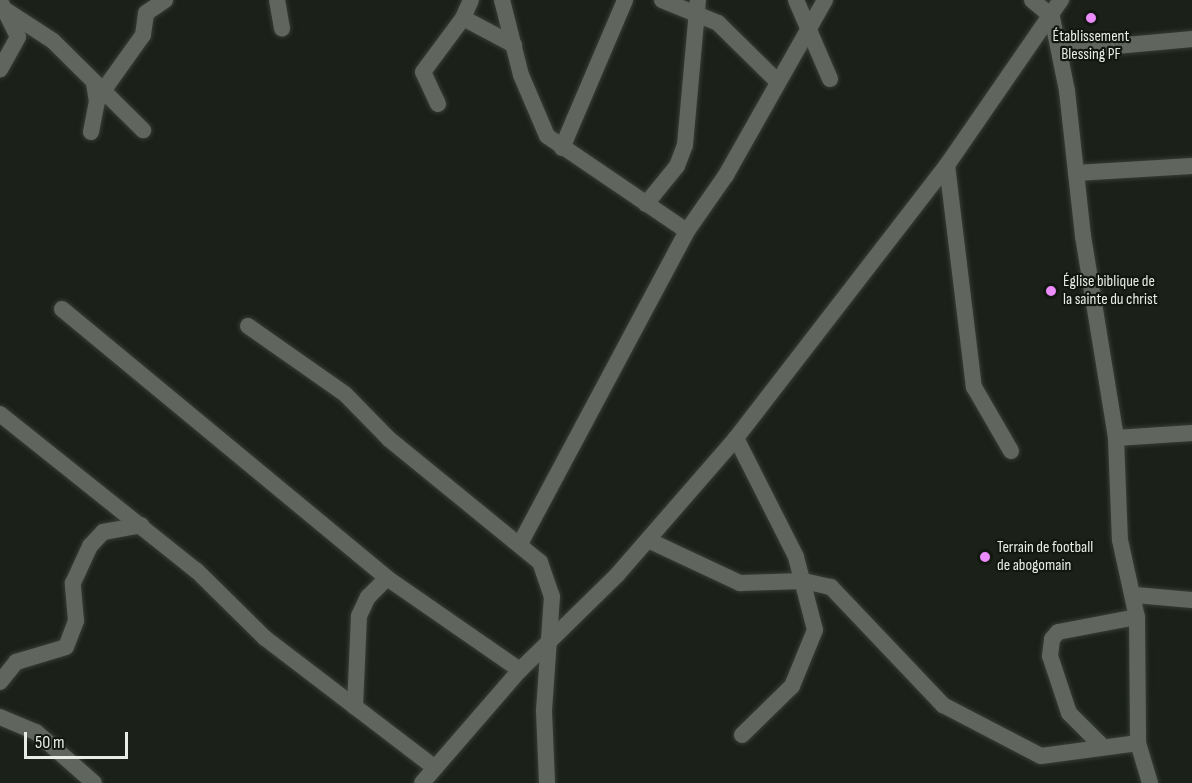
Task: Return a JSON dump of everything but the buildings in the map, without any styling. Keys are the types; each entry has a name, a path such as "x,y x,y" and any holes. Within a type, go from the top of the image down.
{"street":[{"path":"91,132 98,87 143,35 146,13 165,0"},
{"path":"277,0 282,29"},
{"path":"438,104 429,95 423,72 463,18 471,0"},
{"path":"502,0 537,119 562,148 687,231"},
{"path":"562,148 625,0"},
{"path":"662,0 694,18 718,23 777,81"},
{"path":"646,204 677,166 685,145 694,18 698,0"},
{"path":"796,0 808,29 818,41 830,79"},
{"path":"520,542 687,231 726,175 777,81 825,0"},
{"path":"1032,0 1052,16 1061,51 1076,174 1116,438 1120,540 1135,595 1137,617 1138,743 1150,783"},
{"path":"422,783 520,670 550,644 648,540 736,438 947,165 1061,0"},
{"path":"4,6 52,41 143,130"},
{"path":"0,69 18,37 4,6"},
{"path":"463,18 514,45"},
{"path":"1061,51 1192,39"},
{"path":"947,165 974,387 1011,451"},
{"path":"1076,174 1192,166"},
{"path":"62,309 387,578 520,670"},
{"path":"248,326 345,394 443,484 520,542 548,576 550,644 544,711 547,783"},
{"path":"0,414 141,525 265,638 435,768"},
{"path":"1116,438 1192,433"},
{"path":"736,438 788,536 804,581 815,630 801,674 742,735"},
{"path":"0,682 16,662 66,647 76,621 73,582 90,546 103,532 141,525"},
{"path":"648,540 740,583 804,581 831,587 850,603 943,705 1041,756 1138,743"},
{"path":"355,707 360,616 368,597 387,578"},
{"path":"1135,595 1192,600"},
{"path":"1103,747 1069,713 1050,656 1052,639 1058,632 1137,617"},
{"path":"0,717 36,732 94,783"}],"place":[{"name":"Établissement Blessing PF","path":"1091,18"},
{"name":"Église biblique de la sainte du christ","path":"1051,291"},
{"name":"Terrain de football de abogomain","path":"985,557"}]}
